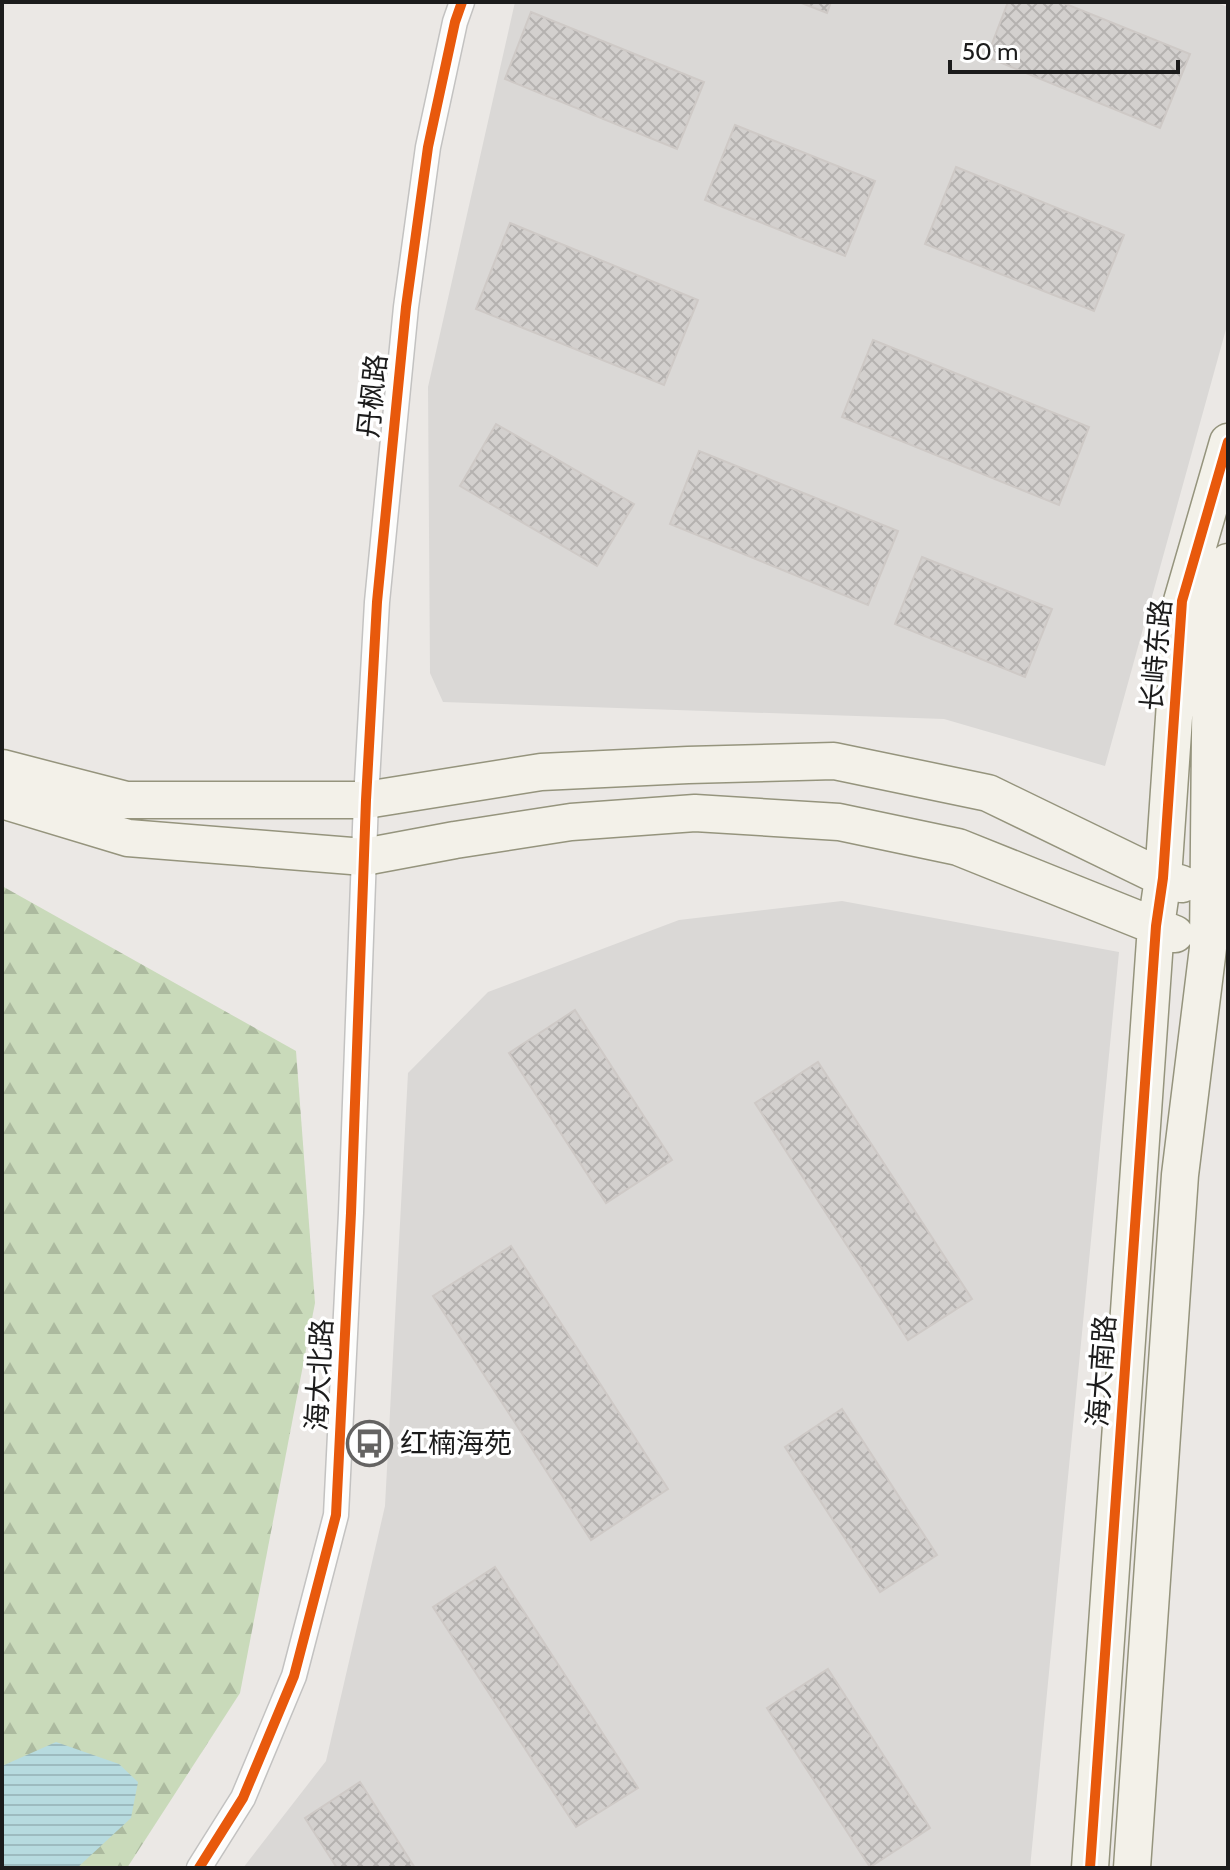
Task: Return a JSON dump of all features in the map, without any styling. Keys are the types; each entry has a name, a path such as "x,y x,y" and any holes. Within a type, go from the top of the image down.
{"street":[{"name":"丹枫路","path":"364,857 378,587 406,307 428,147 462,2"},
{"name":"长峙东路","path":"1163,878 1182,601 1228,442"},
{"name":"长峙东路","path":"1218,952 1211,631 1228,562"},
{"path":"2,768 126,800 366,800 541,772 834,761 988,793 1163,878 1218,897"},
{"path":"2,800 128,838 364,857 587,821 695,813 839,822 958,847 1218,952 1180,1175 1132,1868"},
{"name":"海大北路","path":"199,1868 243,1798 294,1676 336,1515 364,857"},
{"name":"海大南路","path":"1090,1868 1156,926 1163,878"}],"shaded area":[{"path":"515,2 1214,2 1228,7 1228,322 1105,766 944,719 443,702 430,673 428,387"},
{"name":"红楠海苑","path":"842,901 1119,952 1030,1868 243,1868 326,1761 385,1506 408,1073 488,992 679,920"}],"green space":[{"path":"2,886 296,1051 315,1303 240,1693 127,1868 2,1868"}],"water":[{"path":"56,1742 119,1764 138,1782 131,1818 77,1868 2,1868 2,1766"}],"building":[{"path":"799,2 831,2 827,13"},
{"path":"1008,2 1061,2 1190,54 1160,128 987,57"},
{"path":"531,12 704,82 677,149 505,79"},
{"path":"735,125 875,181 845,256 705,200"},
{"path":"956,167 1124,235 1094,311 925,244"},
{"path":"510,223 698,300 664,385 476,309"},
{"path":"873,340 1089,427 1059,505 842,417"},
{"path":"496,424 634,504 597,566 460,486"},
{"path":"699,451 898,531 868,605 670,524"},
{"path":"922,557 1052,609 1025,677 895,624"},
{"path":"575,1010 672,1160 606,1203 509,1053"},
{"path":"818,1062 972,1299 908,1340 755,1103"},
{"path":"511,1246 668,1489 591,1540 433,1296"},
{"path":"842,1409 937,1555 880,1592 785,1447"},
{"path":"495,1567 638,1788 576,1827 433,1607"},
{"path":"828,1669 930,1828 870,1867 767,1708"},
{"path":"360,1782 415,1868 337,1868 305,1818"}],"cycle path":[{"path":"199,1868 243,1798 294,1676 336,1515 377,602 406,307 428,147 462,2"},
{"path":"1090,1868 1182,601 1228,442"}],"place":[{"name":"红楠海苑","path":"369,1443"}]}
